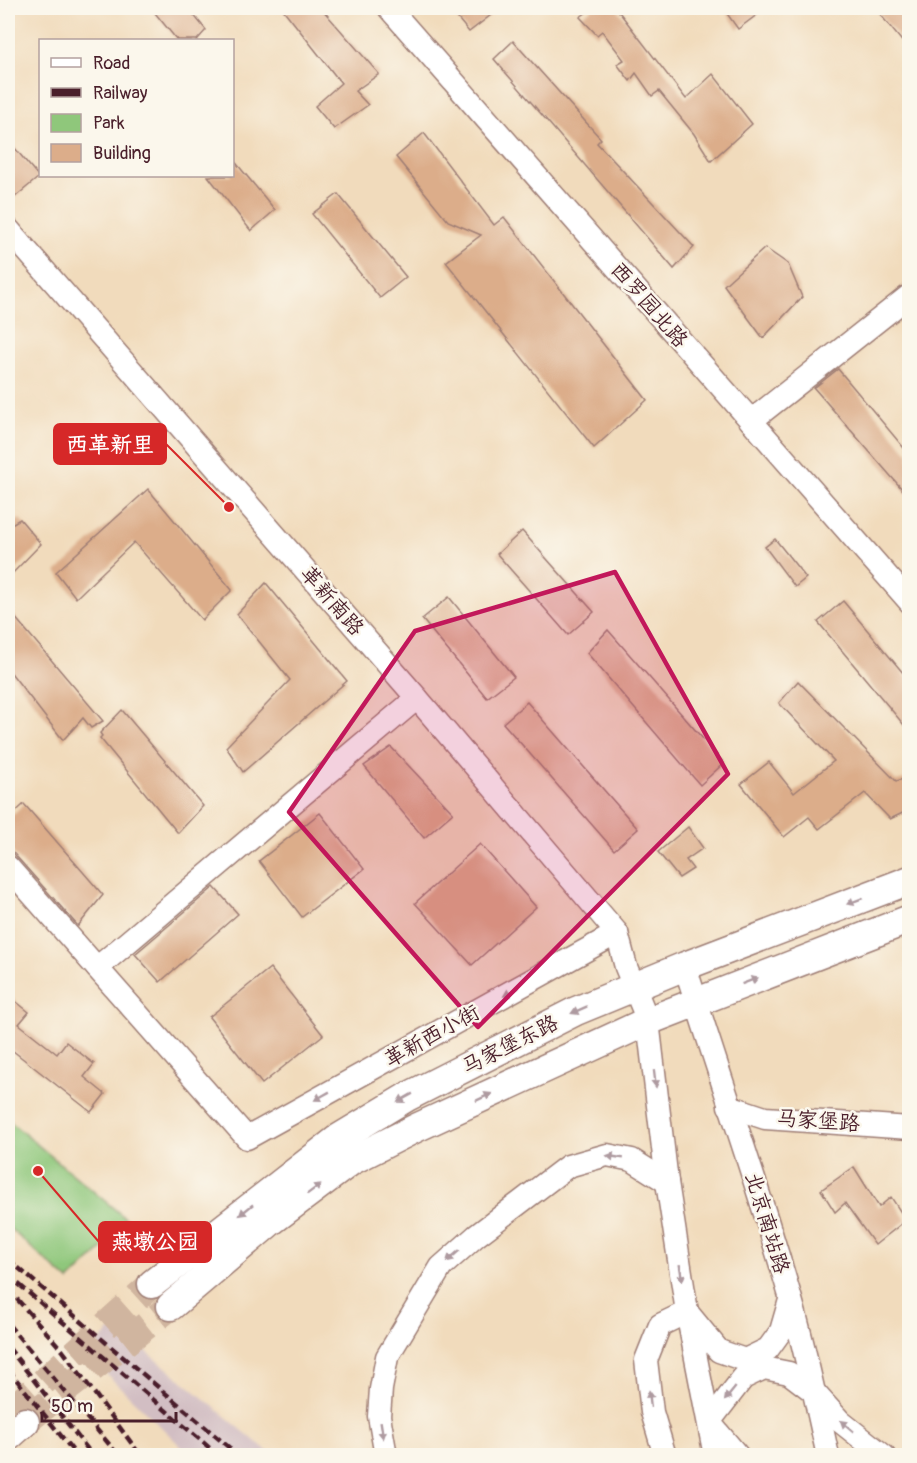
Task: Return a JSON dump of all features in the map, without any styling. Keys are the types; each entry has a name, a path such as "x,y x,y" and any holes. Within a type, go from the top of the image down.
{"main road":[{"name":"马家堡东路","path":"152,1284 339,1138 407,1097 573,1012 685,966 909,880"},
{"name":"马家堡东路","path":"171,1306 270,1222 351,1161 427,1123 648,1021 909,919"}],"street":[{"name":"西罗园北路","path":"389,8 909,602"},
{"name":"革新南路","path":"8,229 417,698 617,933 633,987 648,1021"},
{"path":"751,421 909,295"},
{"path":"8,867 97,968 417,698"},
{"name":"革新西小街","path":"97,968 247,1138 617,933"},
{"name":"北京南站路","path":"685,966 791,1299 814,1392 841,1422 884,1455"},
{"path":"648,1021 667,1182 687,1312 715,1455"},
{"name":"马家堡路","path":"729,1106 765,1118 909,1128"},
{"path":"386,1455 380,1416 381,1389 387,1357 441,1267 476,1236 568,1166 607,1155 632,1160 667,1182"},
{"path":"687,1312 719,1352 746,1360 768,1349 781,1331 791,1299"},
{"path":"665,1455 652,1412 646,1360 660,1325 687,1312"},
{"path":"709,1422 743,1378 764,1368 789,1373 814,1392 828,1455"},
{"path":"709,1422 727,1455"},
{"path":"709,1422 738,1455"}],"highlighted area":[{"path":"615,572 728,774 478,1027 289,812 415,631"}],"shaded area":[{"path":"116,1326 272,1455 190,1455 86,1354"}],"green space":[{"path":"8,1120 130,1222 69,1281 8,1227"}],"building":[{"path":"151,8 188,8 206,30 198,39 176,39"},
{"path":"282,8 321,8 379,74 355,91 368,105 334,129 315,106 341,83"},
{"path":"449,8 500,8 469,32"},
{"path":"593,8 616,8 686,99 713,74 752,124 711,161 694,134 659,91 652,96 636,73 630,81 617,64 624,60 602,31 597,35 580,17"},
{"path":"723,8 766,8 738,29"},
{"path":"875,8 909,8 909,50"},
{"path":"513,41 601,139 597,143 694,247 674,269 494,59"},
{"path":"424,133 494,225 504,217 647,400 594,448 446,262 481,235 448,221 396,157"},
{"path":"8,140 39,177 15,197 8,188"},
{"path":"234,160 275,210 251,231 209,177 234,177"},
{"path":"338,194 406,277 380,298 312,214"},
{"path":"765,248 788,264 802,297 763,338 724,285"},
{"path":"838,369 909,454 909,497 814,388"},
{"path":"148,489 232,590 202,620 134,542 76,598 56,572"},
{"path":"20,519 41,544 8,578 8,526"},
{"path":"522,531 594,612 568,635 497,554"},
{"path":"775,539 806,578 795,587 765,547"},
{"path":"266,583 347,681 243,772 226,747 290,680 237,614"},
{"path":"449,597 514,677 487,698 422,619"},
{"path":"843,601 909,680 909,731 818,622"},
{"path":"8,609 103,721 91,728 83,718 63,740 8,669"},
{"path":"608,630 724,763 700,785 587,653"},
{"path":"798,681 896,781 909,778 909,810 890,819 865,793 819,829 809,817 784,837 741,784 769,762 794,793 834,761 779,703"},
{"path":"527,702 638,829 614,850 503,723"},
{"path":"122,710 203,806 178,833 100,738 102,736 100,733"},
{"path":"391,747 453,813 424,838 364,766"},
{"path":"24,804 103,895 78,926 8,847 8,819"},
{"path":"320,813 364,869 302,917 259,861"},
{"path":"688,827 703,848 686,860 693,869 679,878 658,852"},
{"path":"480,844 536,907 472,965 415,903"},
{"path":"214,887 238,914 160,982 135,954"},
{"path":"270,968 323,1035 262,1084 209,1017"},
{"path":"8,995 29,1012 19,1024 57,1054 66,1042 94,1064 84,1077 105,1094 91,1112 8,1047"},
{"path":"854,1167 879,1207 891,1197 906,1220 875,1245 845,1203 835,1212 821,1190"}],"tunnel":[{"path":"12,1410 152,1284"},
{"path":"26,1421 171,1306"}],"railway":[{"path":"8,1259 239,1456"},
{"path":"8,1275 219,1456"},
{"path":"8,1289 63,1351 141,1456"},
{"path":"8,1324 119,1456"},
{"path":"8,1347 93,1456"},
{"path":"8,1369 77,1456"}],"place":[{"name":"西革新里","path":"229,507"},
{"name":"燕墩公园","path":"38,1171"}]}
